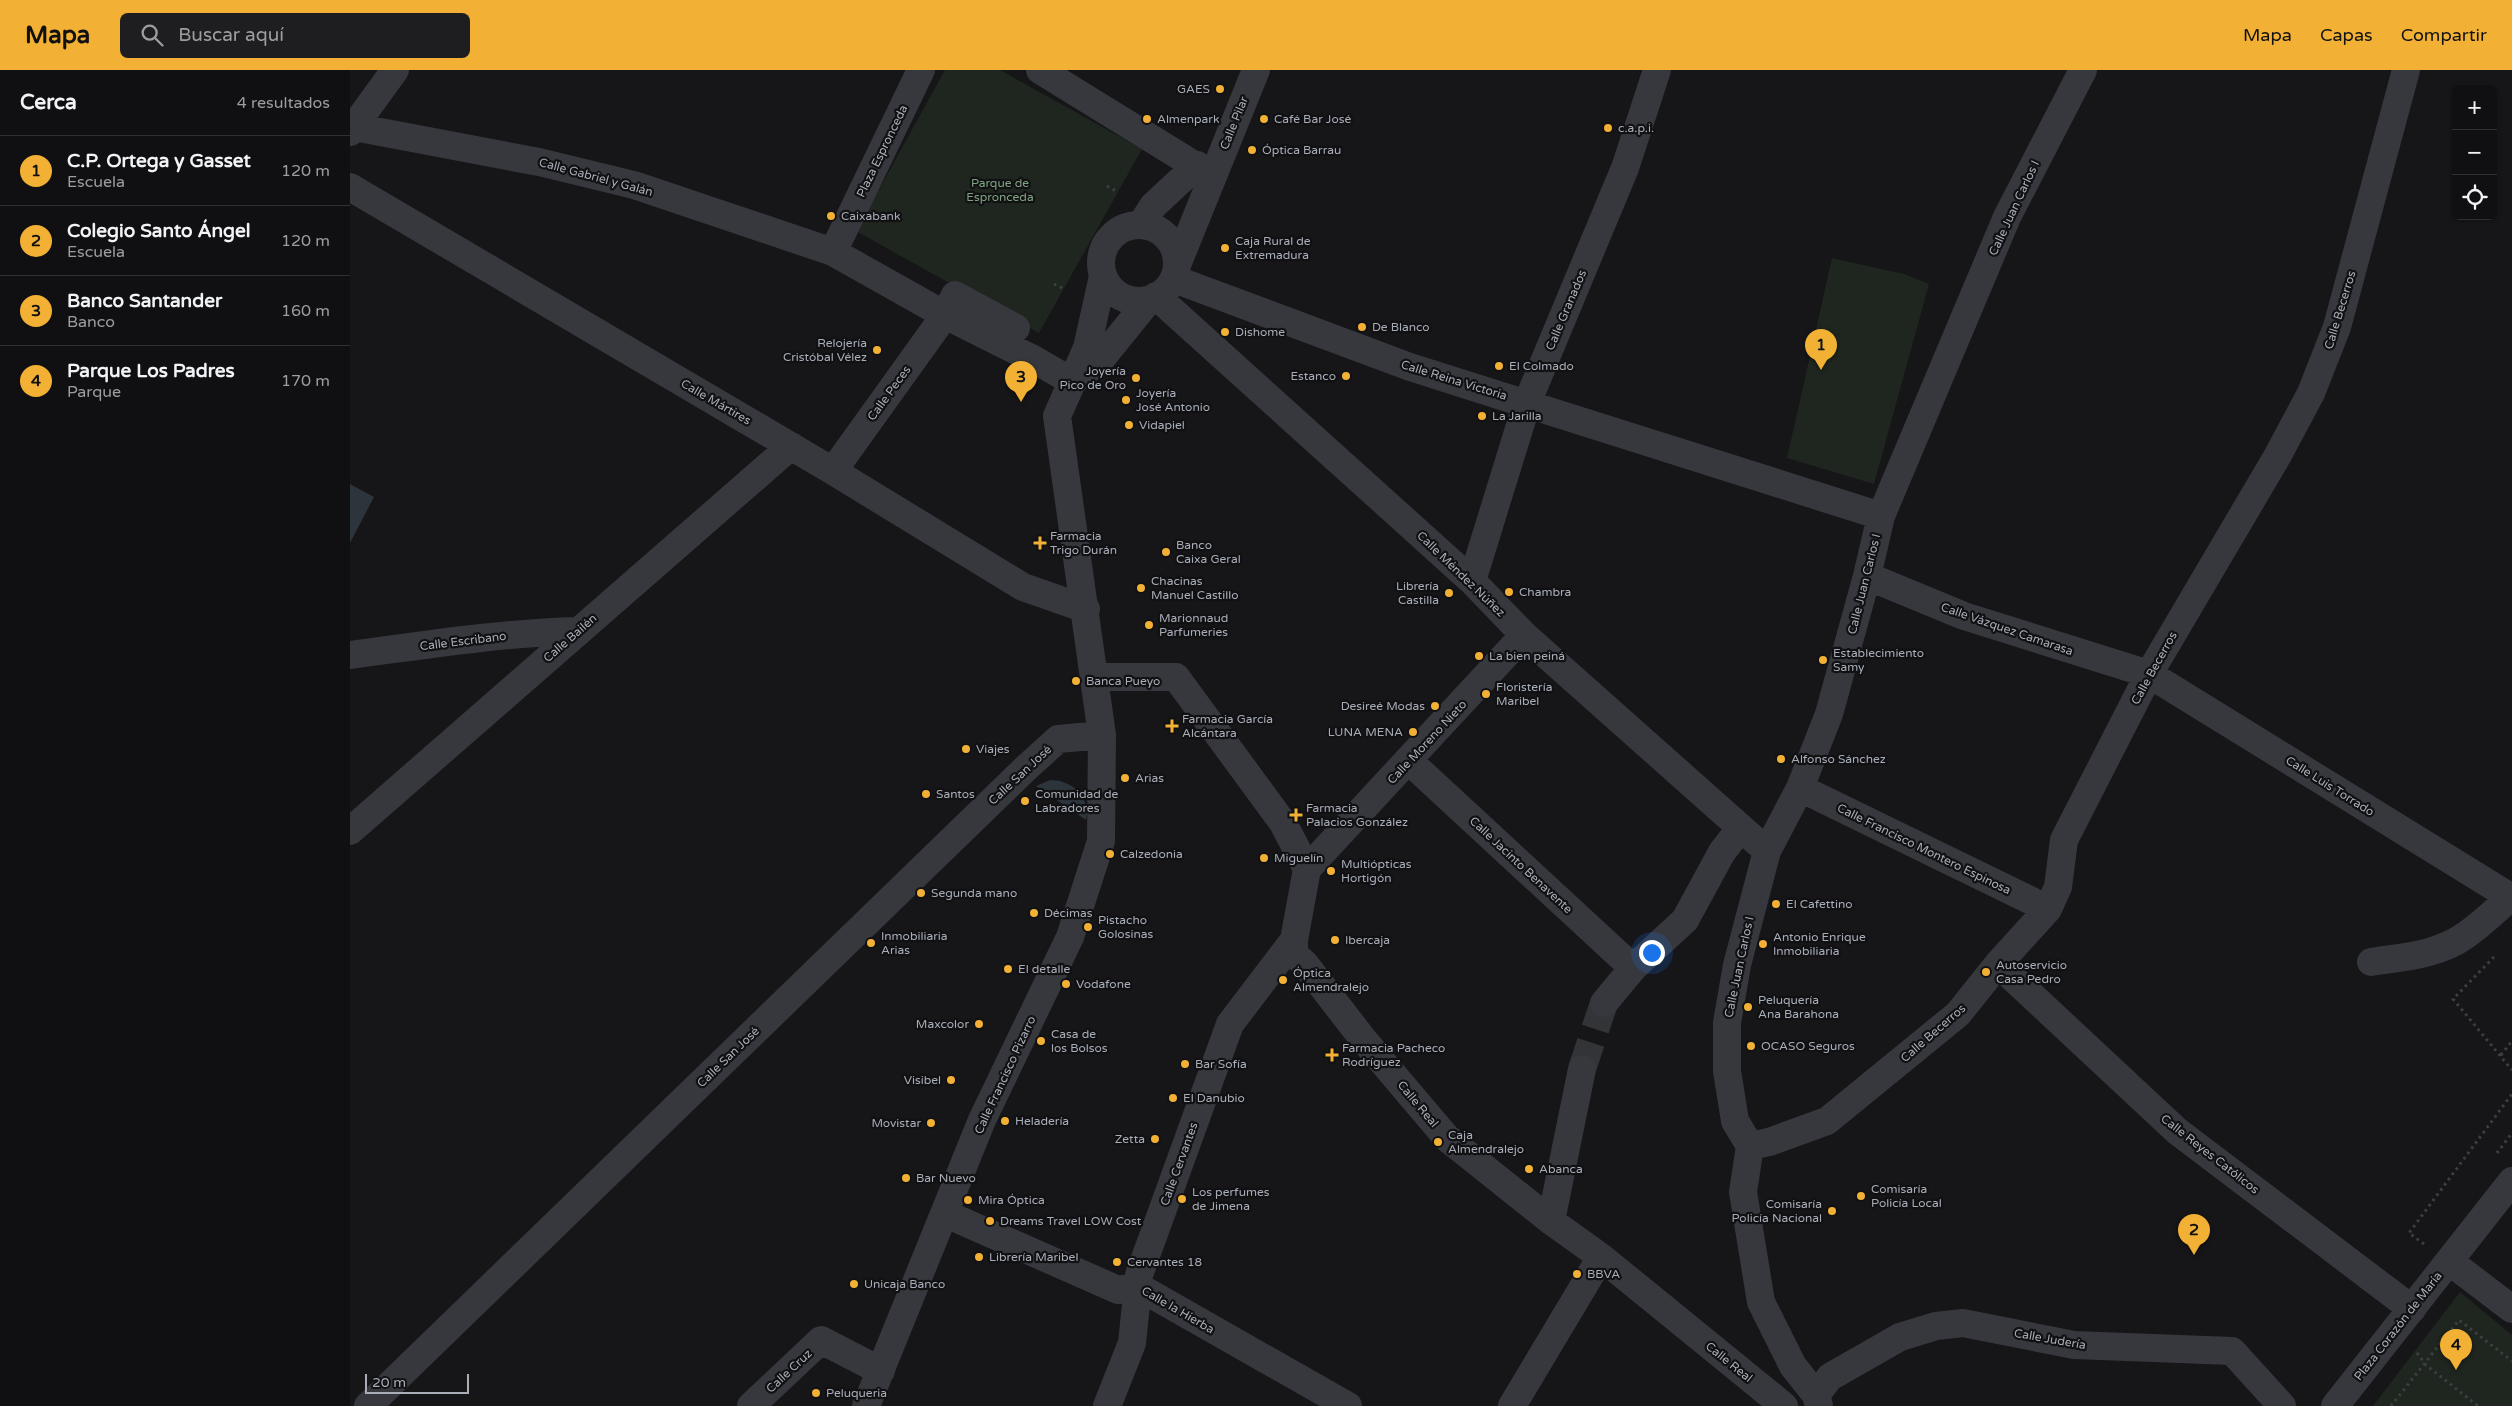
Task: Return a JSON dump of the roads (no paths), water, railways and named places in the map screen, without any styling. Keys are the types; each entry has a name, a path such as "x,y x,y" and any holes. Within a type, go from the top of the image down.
{"street":[{"path":"352,129 395,70"},
{"name":"Plaza Espronceda","path":"833,252 921,70"},
{"path":"1040,70 1205,171"},
{"name":"Calle Pilar","path":"1205,171 1256,70"},
{"name":"Calle Granados","path":"1472,581 1527,403 1625,168 1657,70"},
{"name":"Calle Juan Carlos I","path":"1750,1146 1736,1121 1727,1071 1727,1023 1737,965 1767,852 1800,788 1828,714 1868,576 1881,516 2007,217 2083,70"},
{"name":"Calle Becerros","path":"1750,1146 1769,1142 1827,1121 1958,1014 1998,964 2048,909 2058,887 2064,840 2149,674 2278,455 2311,393 2337,327 2406,70"},
{"path":"1073,79 1147,119 1158,142"},
{"name":"Calle Gabriel y Galán","path":"352,129 539,162 634,185 833,252"},
{"path":"1141,225 1152,206 1205,171"},
{"path":"1073,382 1102,358 1164,285 1205,171"},
{"name":"Calle Mártires","path":"350,187 791,446 1023,586 1086,608"},
{"path":"1073,382 1087,348 1103,276 1102,262 1105,247 1114,235 1126,228 1141,225 1156,229 1168,238 1175,250 1164,285 1137,301 1123,298 1111,289 1103,276"},
{"path":"833,252 1073,382"},
{"name":"Calle Reina Victoria","path":"1164,285 1410,367 1881,516"},
{"name":"Calle Méndez Núñez","path":"1164,285 1472,581 1524,635 1767,852"},
{"path":"945,314 955,295 1016,328"},
{"name":"Calle Peces","path":"833,471 945,314"},
{"name":"Calle Francisco Pizarro","path":"866,1406 946,1214 982,1120 1070,938 1101,840 1102,735 1086,608 1057,416 1073,382"},
{"name":"Calle Bailén","path":"350,831 576,631 791,446"},
{"name":"Calle Vázquez Camarasa","path":"1868,576 1964,616 2149,674"},
{"name":"Calle Escribano","path":"350,654 476,638 538,632 576,631"},
{"name":"Calle Moreno Nieto","path":"1308,869 1409,762 1524,635"},
{"name":"Calle Luis Torrado","path":"2149,674 2511,898"},
{"path":"1095,677 1176,677 1283,823 1308,869 1294,940"},
{"name":"Calle San José","path":"368,1406 1024,770 1058,739 1102,735"},
{"name":"Calle Jacinto Benavente","path":"1409,762 1633,968"},
{"name":"Calle Francisco Montero Espinosa","path":"1800,788 2048,909"},
{"path":"1604,1003 1633,968 1685,920 1722,852 1740,829"},
{"path":"2370,962 2422,955 2446,946 2466,935 2511,898"},
{"name":"Calle Real","path":"1294,940 1294,954 1305,964 1363,1039 1447,1138 1601,1257 1784,1406"},
{"name":"Calle Cervantes","path":"1107,1406 1132,1343 1139,1275 1230,1024 1294,940"},
{"name":"Calle Reyes Católicos","path":"1998,964 2177,1131 2405,1318"},
{"path":"1551,1220 1582,1069"},
{"path":"1750,1146 1743,1192 1761,1302 1793,1366 1818,1401"},
{"path":"2449,1261 2512,1181"},
{"name":"Calle la Hierba","path":"946,1214 1118,1290 1138,1286 1348,1406"},
{"path":"1512,1406 1601,1257"},
{"name":"Plaza Corazón de María","path":"2335,1406 2449,1261 2512,1308"},
{"name":"Calle Judería","path":"1818,1401 1830,1377 1900,1337 1936,1326 1963,1323 2074,1345 2232,1351 2282,1406"},
{"name":"Calle Cruz","path":"751,1406 822,1340 881,1371"}],"tunnel":[{"path":"1582,1069 1604,1003"}],"place":[{"name":"GAES","path":"1220,89"},
{"name":"Almenpark","path":"1147,119"},
{"name":"Café Bar José","path":"1264,119"},
{"name":"c.a.p.i.","path":"1608,128"},
{"name":"Óptica Barrau","path":"1252,150"},
{"name":"Caixabank","path":"831,216"},
{"name":"Caja Rural de Extremadura","path":"1225,248"},
{"name":"De Blanco","path":"1362,327"},
{"name":"Dishome","path":"1225,332"},
{"name":"Relojería Cristóbal Vélez","path":"877,350"},
{"name":"El Colmado","path":"1499,366"},
{"name":"C.P. Ortega y Gasset","path":"1821,370"},
{"name":"Estanco","path":"1346,376"},
{"name":"Joyería Pico de Oro","path":"1136,378"},
{"name":"Joyería José Antonio","path":"1126,400"},
{"name":"Banco Santander","path":"1021,402"},
{"name":"La Jarilla","path":"1482,416"},
{"name":"Vidapiel","path":"1129,425"},
{"name":"Farmacia Trigo Durán","path":"1040,543"},
{"name":"Banco Caixa Geral","path":"1166,552"},
{"name":"Chacinas Manuel Castillo","path":"1141,588"},
{"name":"Chambra","path":"1509,592"},
{"name":"Librería Castilla","path":"1449,593"},
{"name":"Marionnaud Parfumeries","path":"1149,625"},
{"name":"La bien peiná","path":"1479,656"},
{"name":"Establecimiento Samy","path":"1823,660"},
{"name":"Banca Pueyo","path":"1076,681"},
{"name":"Floristería Maribel","path":"1486,694"},
{"name":"Desireé Modas","path":"1435,706"},
{"name":"Farmacia García Alcántara","path":"1172,726"},
{"name":"LUNA MENA","path":"1413,732"},
{"name":"Viajes","path":"966,749"},
{"name":"Alfonso Sánchez","path":"1781,759"},
{"name":"Arias","path":"1125,778"},
{"name":"Santos","path":"926,794"},
{"name":"Comunidad de Labradores","path":"1025,801"},
{"name":"Farmacia Palacios González","path":"1296,815"},
{"name":"Calzedonia","path":"1110,854"},
{"name":"Miguelín","path":"1264,858"},
{"name":"Multiópticas Hortigón","path":"1331,871"},
{"name":"Segunda mano","path":"921,893"},
{"name":"El Cafettino","path":"1776,904"},
{"name":"Décimas","path":"1034,913"},
{"name":"Pistacho Golosinas","path":"1088,927"},
{"name":"Ibercaja","path":"1335,940"},
{"name":"Inmobiliaria Arias","path":"871,943"},
{"name":"Antonio Enrique Inmobiliaria","path":"1763,944"},
{"name":"El detalle","path":"1008,969"},
{"name":"Autoservicio Casa Pedro","path":"1986,972"},
{"name":"Óptica Almendralejo","path":"1283,980"},
{"name":"Vodafone","path":"1066,984"},
{"name":"Peluquería Ana Barahona","path":"1748,1007"},
{"name":"Maxcolor","path":"979,1024"},
{"name":"Casa de los Bolsos","path":"1041,1041"},
{"name":"OCASO Seguros","path":"1751,1046"},
{"name":"Farmacia Pacheco Rodríguez","path":"1332,1055"},
{"name":"Bar Sofía","path":"1185,1064"},
{"name":"Visibel","path":"951,1080"},
{"name":"El Danubio","path":"1173,1098"},
{"name":"Heladería","path":"1005,1121"},
{"name":"Movistar","path":"931,1123"},
{"name":"Zetta","path":"1155,1139"},
{"name":"Caja Almendralejo","path":"1438,1142"},
{"name":"Abanca","path":"1529,1169"},
{"name":"Bar Nuevo","path":"906,1178"},
{"name":"Comisaría Policía Local","path":"1861,1196"},
{"name":"Los perfumes de Jimena","path":"1182,1199"},
{"name":"Mira Óptica","path":"968,1200"},
{"name":"Comisaría Policía Nacional","path":"1832,1211"},
{"name":"Dreams Travel LOW Cost","path":"990,1221"},
{"name":"Colegio Santo Ángel","path":"2194,1255"},
{"name":"Librería Maribel","path":"979,1257"},
{"name":"Cervantes 18","path":"1117,1262"},
{"name":"BBVA","path":"1577,1274"},
{"name":"Unicaja Banco","path":"854,1284"},
{"name":"Parque Los Padres","path":"2456,1370"},
{"name":"Peluqueria","path":"816,1393"}],"park label":[{"name":"Parque de Espronceda","path":"1000,190"}]}
